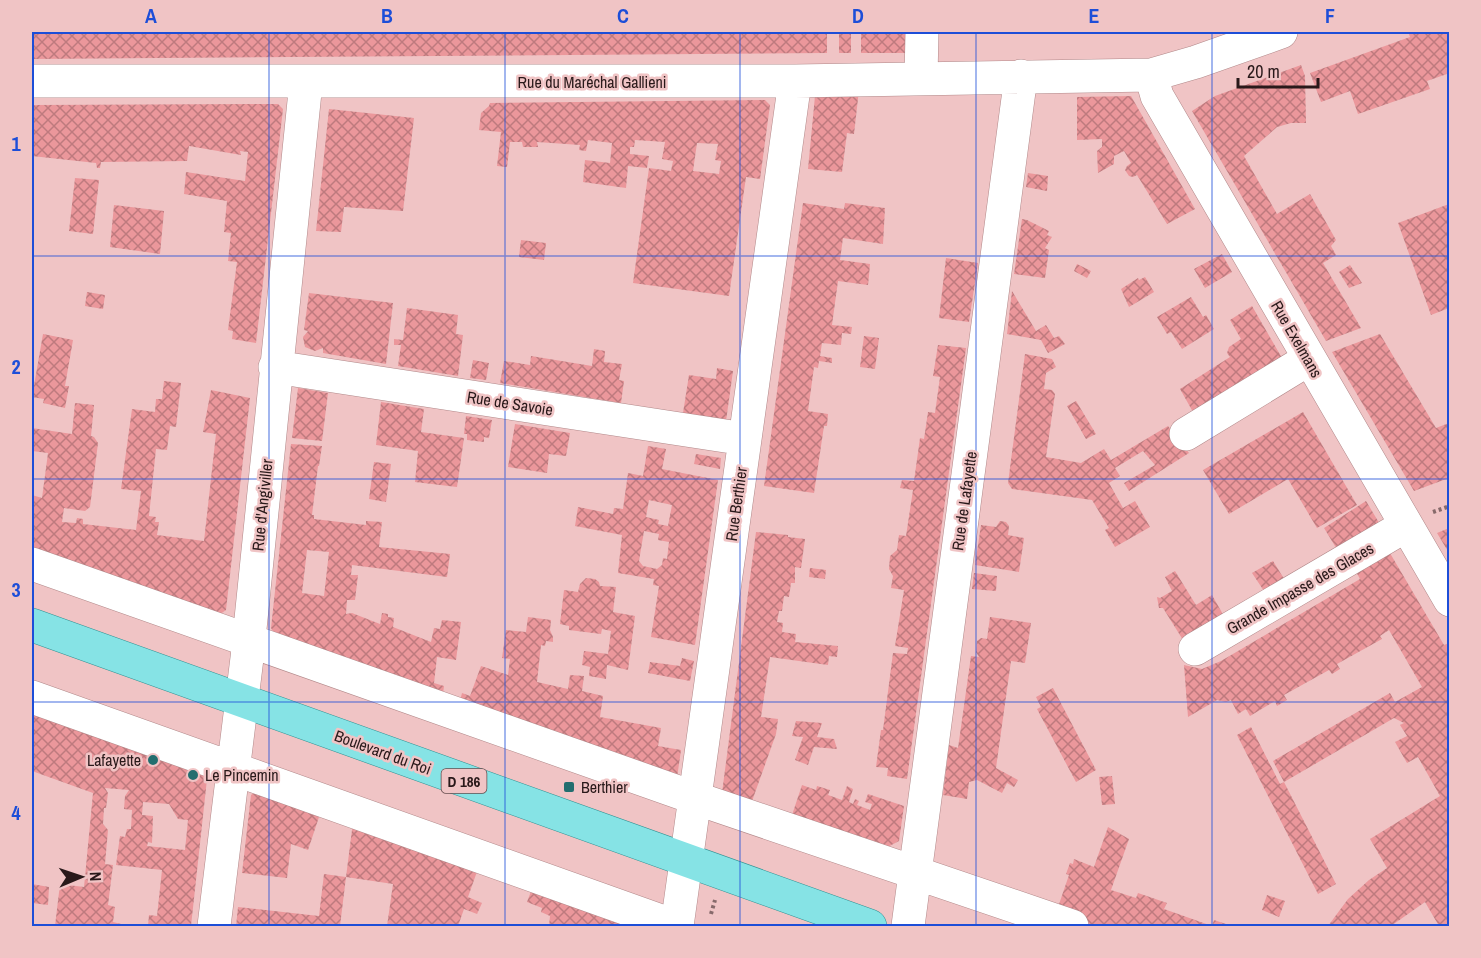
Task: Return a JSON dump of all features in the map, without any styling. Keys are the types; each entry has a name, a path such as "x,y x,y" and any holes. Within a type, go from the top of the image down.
{"main road":[{"name":"Boulevard du Roi","path":"32,626 870,927"}],"street":[{"path":"921,78 922,32"},
{"name":"Rue du Maréchal Gallieni","path":"32,81 795,81 1151,75 1281,32"},
{"name":"Rue Exelmans","path":"1151,75 1157,96 1449,600"},
{"name":"Rue de Lafayette","path":"908,927 1021,76"},
{"name":"Rue Berthier","path":"676,927 795,81"},
{"name":"Rue d'Angiviller","path":"214,927 242,701 306,82"},
{"path":"1186,434 1309,359"},
{"name":"Rue de Savoie","path":"275,367 746,439"},
{"name":"Grande Impasse des Glaces","path":"1195,649 1405,526"},
{"path":"32,564 248,642 1072,927"},
{"path":"32,697 676,927"}],"building":[{"path":"32,32 827,32 827,53 32,59"},
{"path":"839,32 851,32 851,53 839,53"},
{"path":"861,32 907,32 908,53 861,53"},
{"path":"1408,32 1449,32 1449,81 1447,74 1427,81 1430,89 1358,114 1350,91 1321,102 1310,73 1410,37"},
{"path":"1301,65 1305,76 1306,123 1291,123 1277,127 1244,156 1277,214 1310,194 1336,240 1331,246 1336,255 1323,263 1361,328 1326,341 1192,111 1215,96"},
{"path":"859,90 854,134 847,133 842,172 808,169 815,96"},
{"path":"1131,96 1195,209 1167,224 1137,175 1129,176 1125,170 1131,163 1124,151 1114,156 1114,164 1098,173 1097,151 1102,147 1102,139 1077,140 1077,97"},
{"path":"765,100 770,105 760,179 746,177 729,296 633,283 649,168 671,171 673,161 662,159 665,142 635,140 634,147 630,147 630,154 649,156 647,168 628,166 626,188 583,182 585,160 610,163 612,143 588,140 586,151 579,150 580,145 537,142 538,147 523,147 522,142 510,142 507,167 497,166 501,132 479,130 481,113 490,103","holes":["697,143 718,144 715,160 721,161 719,174 693,171"]},
{"path":"278,104 283,109 256,343 232,339 233,331 228,330 237,262 228,261 231,233 224,232 227,201 184,194 186,172 245,181 248,152 240,151 241,155 189,146 187,161 101,162 100,168 97,168 96,163 32,156 32,105"},
{"path":"329,109 414,118 403,211 344,207 341,232 316,231"},
{"path":"1028,173 1048,176 1047,191 1026,187"},
{"path":"75,178 99,180 93,234 69,231"},
{"path":"803,203 844,209 845,203 885,208 883,244 843,238 840,260 870,264 868,285 838,281 832,325 852,327 851,334 842,333 841,345 822,343 820,356 832,358 832,363 819,361 818,368 814,367 808,411 828,414 827,426 824,426 814,493 764,486"},
{"path":"1449,204 1449,308 1431,315 1398,223"},
{"path":"114,205 164,211 160,254 110,247"},
{"path":"1022,219 1049,231 1047,235 1052,237 1045,248 1049,250 1045,278 1014,274"},
{"path":"521,240 546,243 544,260 519,257"},
{"path":"1222,254 1232,272 1205,288 1194,269"},
{"path":"946,258 978,263 969,322 939,318"},
{"path":"1077,264 1091,271 1087,278 1074,271"},
{"path":"1350,265 1362,283 1349,288 1339,272"},
{"path":"1145,277 1154,292 1129,307 1121,289 1138,278 1139,280"},
{"path":"1012,291 1036,331 1046,325 1054,338 1059,336 1065,344 1048,353 1041,340 1007,334"},
{"path":"87,292 105,295 103,309 85,306"},
{"path":"309,293 393,303 386,364 323,353 323,348 315,351 305,347 303,337 308,331 304,330"},
{"path":"1191,297 1203,317 1206,315 1214,329 1182,349 1171,332 1167,334 1157,317"},
{"path":"1252,306 1282,358 1193,412 1180,389 1230,357 1227,353 1229,347 1241,339 1230,320"},
{"path":"407,308 458,315 456,334 463,335 458,376 398,366 401,345 394,345 394,339 403,340"},
{"path":"43,334 73,340 65,386 69,386 65,408 43,403 44,399 32,397"},
{"path":"1380,334 1436,428 1449,423 1449,478 1414,491 1332,352"},
{"path":"864,336 879,338 875,369 860,367"},
{"path":"938,345 966,348 907,779 887,776 888,768 876,767 893,653 907,654 908,648 895,646 904,590 891,588 893,576 889,569 890,556 897,550 899,535 906,536 913,490 900,488 902,480 914,481 920,438 924,439 928,412 935,413 940,377 933,376"},
{"path":"594,349 605,351 604,362 622,364 619,380 624,381 621,403 500,383 504,361 530,365 531,356 592,366"},
{"path":"1025,354 1052,359 1056,367 1046,373 1044,389 1052,390 1055,394 1046,457 1081,463 1104,449 1111,460 1168,426 1189,453 1129,491 1124,483 1155,465 1143,451 1115,468 1120,476 1109,483 1123,508 1135,501 1150,527 1115,547 1105,530 1109,528 1092,500 1012,489 1008,483"},
{"path":"473,360 489,363 486,380 470,378"},
{"path":"717,368 733,371 726,421 683,413 689,375 716,379"},
{"path":"164,381 181,383 176,427 170,426 167,450 156,449 149,516 156,517 155,522 159,522 157,535 204,541 216,434 203,432 211,390 250,398 226,610 219,615 32,549 32,495 42,498 48,453 32,451 32,428 72,434 75,403 94,405 91,436 98,443 90,507 85,511 64,508 62,522 76,523 77,518 83,519 83,524 136,530 141,491 121,489 132,409 155,412 156,399 162,399"},
{"path":"298,388 328,393 322,441 292,438"},
{"path":"1076,401 1096,434 1086,439 1067,406"},
{"path":"381,402 424,409 421,432 464,438 457,487 415,482 418,451 376,445"},
{"path":"1303,412 1357,505 1317,528 1288,479 1229,514 1203,470"},
{"path":"466,416 492,420 489,438 484,437 484,442 467,440 467,434 464,434"},
{"path":"515,424 570,433 566,456 549,454 547,473 508,467"},
{"path":"291,444 322,446 312,515 314,519 366,525 366,521 382,522 379,547 450,554 447,577 352,565 351,575 358,575 355,600 347,600 346,614 352,613 380,624 382,613 388,614 388,617 394,618 393,627 431,642 434,628 440,629 442,620 461,622 456,660 437,657 434,683 444,686 443,694 276,636 271,628","holes":["307,550 329,552 324,596 302,593"]},
{"path":"648,446 666,449 662,469 718,480 695,645 651,637 659,586 653,585 654,579 618,573 622,535 575,526 578,507 613,514 614,508 623,509 628,473 643,476","holes":["649,500 672,505 668,526 658,524 659,520 646,517","644,531 659,534 658,540 669,542 667,559 663,558 662,565 657,569 643,566 639,561"]},
{"path":"696,454 721,458 720,469 694,464"},
{"path":"374,462 391,464 386,502 369,499"},
{"path":"1366,501 1381,526 1338,551 1324,528"},
{"path":"1000,521 1006,522 1009,526 1008,535 1024,538 1019,572 975,565 981,525 996,527"},
{"path":"1449,528 1449,553 1437,533"},
{"path":"756,532 805,539 801,568 795,567 795,583 791,583 789,597 784,596 782,611 779,611 777,622 783,623 782,632 796,634 795,642 838,646 837,657 829,656 828,665 770,657 761,717 778,719 776,734 751,804 722,793"},
{"path":"1387,548 1444,645 1449,643 1449,926 1439,926 1425,902 1391,926 1328,926 1348,899 1369,880 1387,868 1370,839 1440,796 1418,757 1407,763 1395,742 1407,736 1400,725 1404,723 1394,718 1284,782 1273,761 1390,693 1395,702 1422,687 1389,630 1380,636 1382,639 1337,664 1340,669 1332,674 1329,670 1284,695 1287,700 1277,706 1275,701 1250,716 1246,709 1238,714 1231,700 1226,702 1217,700 1188,717 1184,665 1202,669 1221,661 1360,579 1354,568"},
{"path":"1273,561 1286,582 1266,594 1252,573"},
{"path":"810,568 826,570 825,579 809,577"},
{"path":"1175,571 1196,605 1212,595 1225,618 1183,640 1163,608 1159,608 1157,597 1160,598 1172,591 1165,577"},
{"path":"974,573 997,576 996,591 972,589"},
{"path":"586,578 595,579 600,586 616,587 613,612 635,616 628,670 607,665 606,679 589,676 590,667 582,665 584,651 608,654 611,631 602,629 601,634 569,630 569,626 560,624 564,590 578,592 580,584"},
{"path":"528,617 551,620 550,630 553,642 546,641 545,646 541,645 537,682 568,689 570,675 584,676 582,691 603,696 600,717 661,728 658,746 681,750 677,778 460,701 462,693 470,696 481,666 508,675 510,659 502,658 506,630 526,632"},
{"path":"990,617 1031,623 1025,663 1011,661 996,768 1018,780 1014,787 1007,783 1002,793 977,780 969,782 967,799 943,795 949,745 958,748 971,656 979,657 976,652 977,641 981,638 987,639"},
{"path":"682,658 694,661 690,681 648,673 650,662 680,666"},
{"path":"1053,688 1096,770 1076,782 1037,709 1041,707 1036,697"},
{"path":"32,706 208,770 191,926 148,926 149,915 157,916 162,870 116,865 120,836 125,837 127,829 131,829 132,810 124,809 125,796 129,790 105,788 108,793 103,824 108,830 105,864 113,865 108,905 115,907 113,922 129,926 55,926 60,884 84,887 93,793 32,771","holes":["143,802 169,804 178,819 188,820 185,850 147,846 148,842 152,843 153,816 142,815"]},
{"path":"796,721 822,723 817,737 834,739 837,749 814,747 808,765 795,760 803,737 792,736"},
{"path":"1251,727 1280,784 1284,782 1336,884 1318,894 1237,735"},
{"path":"1112,776 1115,804 1102,805 1099,777"},
{"path":"802,785 816,790 817,786 830,790 828,795 842,800 847,786 853,789 849,802 853,804 855,799 859,801 857,805 870,810 872,804 865,802 868,794 904,806 899,841 882,850 791,818"},
{"path":"259,789 321,811 308,850 291,844 287,878 242,873 251,795"},
{"path":"353,822 479,866 468,897 482,903 477,914 464,909 458,926 387,926 393,884 346,877"},
{"path":"1108,827 1129,839 1111,890 1136,898 1138,893 1167,903 1164,909 1212,926 1095,926 1056,913 1069,875 1066,874 1070,863 1073,864 1074,859 1094,867"},
{"path":"324,874 346,877 340,926 236,926 238,907 319,916"},
{"path":"32,884 49,887 48,905 32,903"},
{"path":"533,886 646,926 549,926 550,916 541,912 542,908 527,902"},
{"path":"1267,895 1285,901 1279,917 1262,910"},
{"path":"1214,920 1232,926 1212,926"}],"place":[{"name":"Lafayette","path":"153,760"},
{"name":"Le Pincemin","path":"193,775"},
{"name":"Berthier","path":"569,787"}]}
